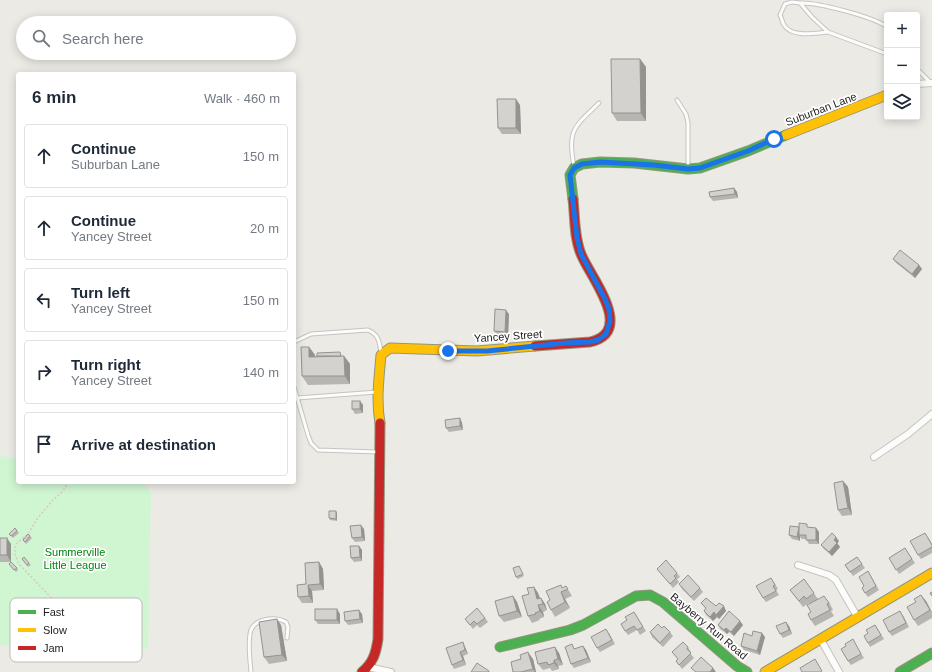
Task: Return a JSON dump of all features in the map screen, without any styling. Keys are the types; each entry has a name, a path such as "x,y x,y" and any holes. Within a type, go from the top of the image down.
{"street":[{"path":"920,84 932,83"},
{"name":"Suburban Lane","path":"574,168 582,164 600,162 654,165 688,169 700,168 719,162 884,96"},
{"name":"Yancey Street","path":"381,356 390,348 477,351 590,342 598,340 606,334 610,321 609,309 581,254 577,238 570,175 574,168"},
{"path":"365,669 374,658 378,635 380,423 378,414 378,392 381,356"},
{"path":"874,457 908,434 932,414"},
{"path":"798,565 829,575 836,580 858,618"},
{"path":"765,672 932,573"},
{"name":"Bayberry Run Road","path":"500,647 570,630 593,620 636,596 650,595 663,602 737,666 747,672"},
{"path":"821,640 838,672"},
{"path":"900,672 932,653"},
{"path":"365,669 391,672"}],"lane":[{"path":"828,32 803,34 791,31 784,25 780,15 785,4 792,2 810,3 862,16 884,26"},
{"path":"800,3 828,32 884,53"},
{"path":"920,72 932,83"},
{"path":"677,100 686,114 688,122 688,169"},
{"path":"574,168 572,135 577,124 598,103"},
{"path":"296,341 311,334 368,330 375,333 379,341 381,356"},
{"path":"297,398 378,392"},
{"path":"296,394 311,443 318,450 380,452"},
{"path":"251,672 250,633 253,627 260,621 279,619 286,622 288,627 287,638"}],"path":[{"path":"51,598 19,564 15,555 15,548 17,543 28,534 37,519 67,484"}],"green space":[{"name":"Summerville Little League","path":"0,456 16,459 16,484 144,484 151,493 148,649 142,649 142,598 10,598 10,645 0,645"}],"building":[{"path":"611,59 640,59 641,113 612,113"},
{"path":"497,99 516,99 516,128 498,128"},
{"path":"734,188 735,194 710,197 709,192"},
{"path":"900,250 919,265 912,274 893,259"},
{"path":"495,309 506,310 505,332 494,331"},
{"path":"301,347 309,347 309,357 344,356 345,376 302,376"},
{"path":"340,352 341,356 317,356 317,353"},
{"path":"352,401 360,401 360,409 352,409"},
{"path":"460,418 460,426 446,428 445,420"},
{"path":"843,481 848,508 838,510 834,483"},
{"path":"329,511 336,511 336,519 329,518"},
{"path":"799,523 807,524 807,527 816,528 816,540 806,540 806,535 799,535"},
{"path":"361,525 362,537 352,538 350,526"},
{"path":"790,526 799,527 797,537 789,535"},
{"path":"15,528 17,531 11,536 9,534"},
{"path":"832,533 836,537 834,540 837,543 829,552 821,545"},
{"path":"925,533 932,547 918,555 910,541"},
{"path":"28,534 30,536 25,542 23,540"},
{"path":"0,538 7,538 7,555 0,555"},
{"path":"350,546 359,546 360,557 351,558"},
{"path":"905,548 912,559 896,570 889,558"},
{"path":"24,557 29,563 27,565 22,559"},
{"path":"857,557 862,564 850,572 845,565"},
{"path":"666,560 677,573 674,576 676,578 670,584 657,569"},
{"path":"11,562 17,568 14,570 9,564"},
{"path":"319,562 320,584 308,585 309,596 298,597 297,585 306,584 305,563"},
{"path":"519,566 523,574 516,577 513,568"},
{"path":"868,571 876,586 865,593 862,588 864,586 859,577"},
{"path":"688,575 700,588 691,597 679,584"},
{"path":"771,578 775,585 773,586 776,591 763,598 756,586"},
{"path":"804,579 814,593 806,599 804,596 799,601 790,590"},
{"path":"561,585 562,588 566,586 568,589 561,592 565,602 551,610 547,602 550,600 546,591"},
{"path":"534,587 537,599 541,598 543,604 538,605 540,611 535,613 536,614 528,616 522,596 529,594 527,588"},
{"path":"921,595 930,610 914,620 907,607 916,602 914,599"},
{"path":"513,596 517,611 499,616 495,601"},
{"path":"824,596 829,603 827,604 830,610 811,620 808,614 811,612 807,605"},
{"path":"706,598 716,606 719,603 724,606 716,615 714,612 710,617 704,611 706,608 701,603"},
{"path":"477,608 485,618 477,624 474,621 470,625 465,619"},
{"path":"315,609 337,609 337,620 315,620"},
{"path":"359,610 360,619 345,621 344,612"},
{"path":"729,611 740,621 731,632 726,628 724,630 718,625"},
{"path":"900,611 906,623 889,632 883,620"},
{"path":"634,612 643,627 637,630 634,626 625,631 621,624 627,620 625,617"},
{"path":"277,619 282,655 264,657 259,622"},
{"path":"786,622 789,630 780,634 776,626"},
{"path":"658,624 662,628 664,626 670,632 660,643 650,632"},
{"path":"875,625 881,635 868,643 864,636 868,633 866,630"},
{"path":"606,629 612,640 597,648 591,637"},
{"path":"753,631 762,633 757,651 741,646 744,633 752,636"},
{"path":"853,639 861,654 848,661 841,649 846,646 845,644"},
{"path":"463,642 465,650 460,652 463,660 452,665 446,648"},
{"path":"683,642 691,653 679,665 676,661 678,659 672,652"},
{"path":"572,644 574,649 583,646 588,658 571,664 565,647"},
{"path":"555,647 558,659 554,660 554,663 548,665 547,662 538,664 535,652"},
{"path":"528,652 533,669 513,672 511,662 521,659 520,655"},
{"path":"701,657 713,668 710,672 696,672 691,668"},
{"path":"815,659 822,671 802,672 800,668"},
{"path":"477,663 489,671 489,672 471,672"}],"traffic: fast":[{"path":"573,199 570,175 574,168 582,164 600,162 634,163 688,169 700,168 748,151 786,135"},
{"path":"500,647 570,630 583,625 636,596 650,595 663,602 737,666 747,672"},
{"path":"900,672 932,653"}],"traffic: slow":[{"path":"786,135 884,96"},
{"path":"380,423 378,398 381,355 390,348 477,351 535,346"},
{"path":"765,672 932,573"}],"traffic: jam":[{"path":"535,346 590,342 603,336 609,327 610,315 606,302 581,254 579,247 576,234 573,199"},
{"path":"362,672 369,665 373,657 378,639 380,423"}],"route":[{"path":"448,351 487,351 590,342 598,340 606,334 610,321 609,309 581,254 577,238 570,175 574,168 582,164 600,162 634,163 688,169 700,168 748,151 774,139"}]}
